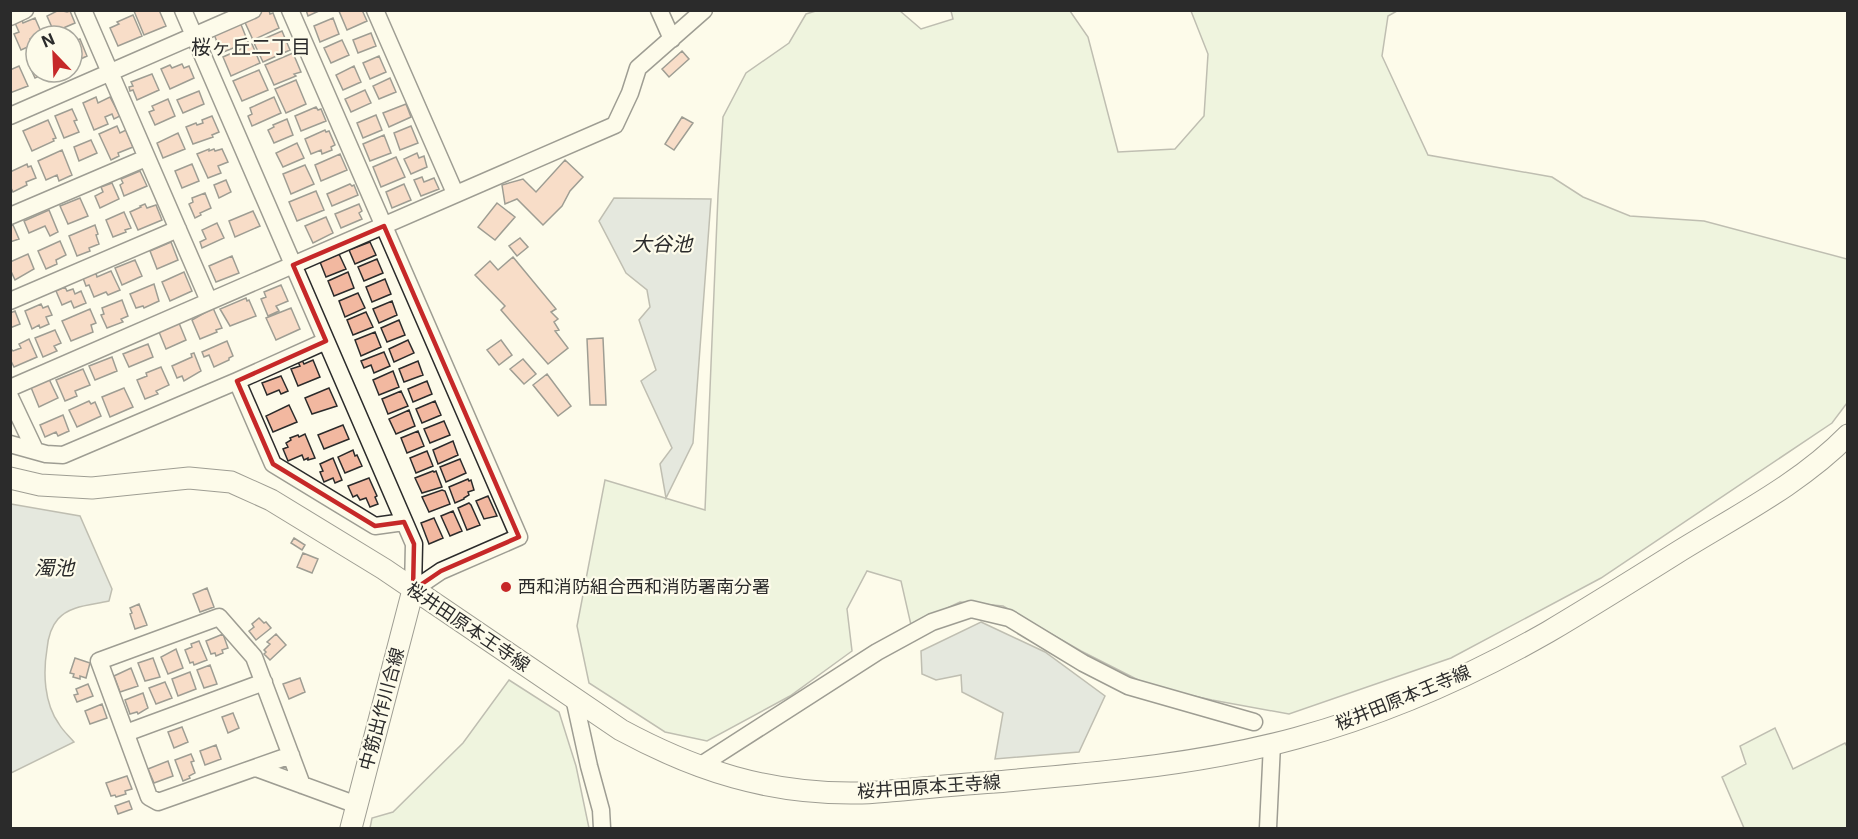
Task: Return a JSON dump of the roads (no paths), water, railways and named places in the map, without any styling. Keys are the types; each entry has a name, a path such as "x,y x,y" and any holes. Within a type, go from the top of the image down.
{"main road":[{"name":"桜井田原本王寺線","path":"10,478 40,484 92,488 189,478 231,482 297,514 384,569 621,730 654,748 698,767 739,779 791,790 857,794 1151,766 1220,756 1299,738 1383,709 1452,681 1529,642 1601,600 1772,493 1827,456 1848,435"},
{"name":"中筋出作川合線","path":"351,828 413,590"}],"street":[{"path":"10,17 25,10"},
{"path":"83,10 209,301"},
{"path":"183,10 414,544 413,590"},
{"path":"10,116 253,10"},
{"path":"290,10 519,537 441,571 413,590"},
{"path":"375,10 455,193"},
{"path":"659,10 672,39"},
{"path":"10,387 615,125 630,93 638,68 704,10"},
{"path":"10,216 146,158"},
{"path":"10,301 178,229"},
{"path":"10,444 46,454 63,455 237,381 326,340"},
{"path":"237,381 273,464 375,526 405,522"},
{"path":"10,397 35,450"},
{"path":"698,767 877,652 932,622 971,609 1009,618 1083,663 1128,686 1254,722"},
{"path":"291,755 158,802 149,797 99,661 219,617 254,657 264,682 291,755 302,785"},
{"path":"126,733 264,682"},
{"path":"573,698 601,810 602,828"},
{"path":"1268,828 1272,744"},
{"path":"256,768 357,804"}],"water":[{"name":"大谷池","path":"614,198 711,199 693,443 666,498 660,464 672,448 641,381 656,370 639,320 650,307 647,290 626,273 599,221"},
{"name":"濁池","path":"11,504 80,516 112,589 109,601 82,606 63,614 53,626 49,637 45,668 50,707 62,729 74,742 11,773"},
{"path":"981,622 1045,652 1105,696 1079,752 995,759 1003,713 962,692 961,675 936,680 922,674 921,651"}],"place":[{"name":"西和消防組合西和消防署南分署","path":"506,587"}],"district":[{"name":"桜ヶ丘二丁目","path":"251,47"}]}
